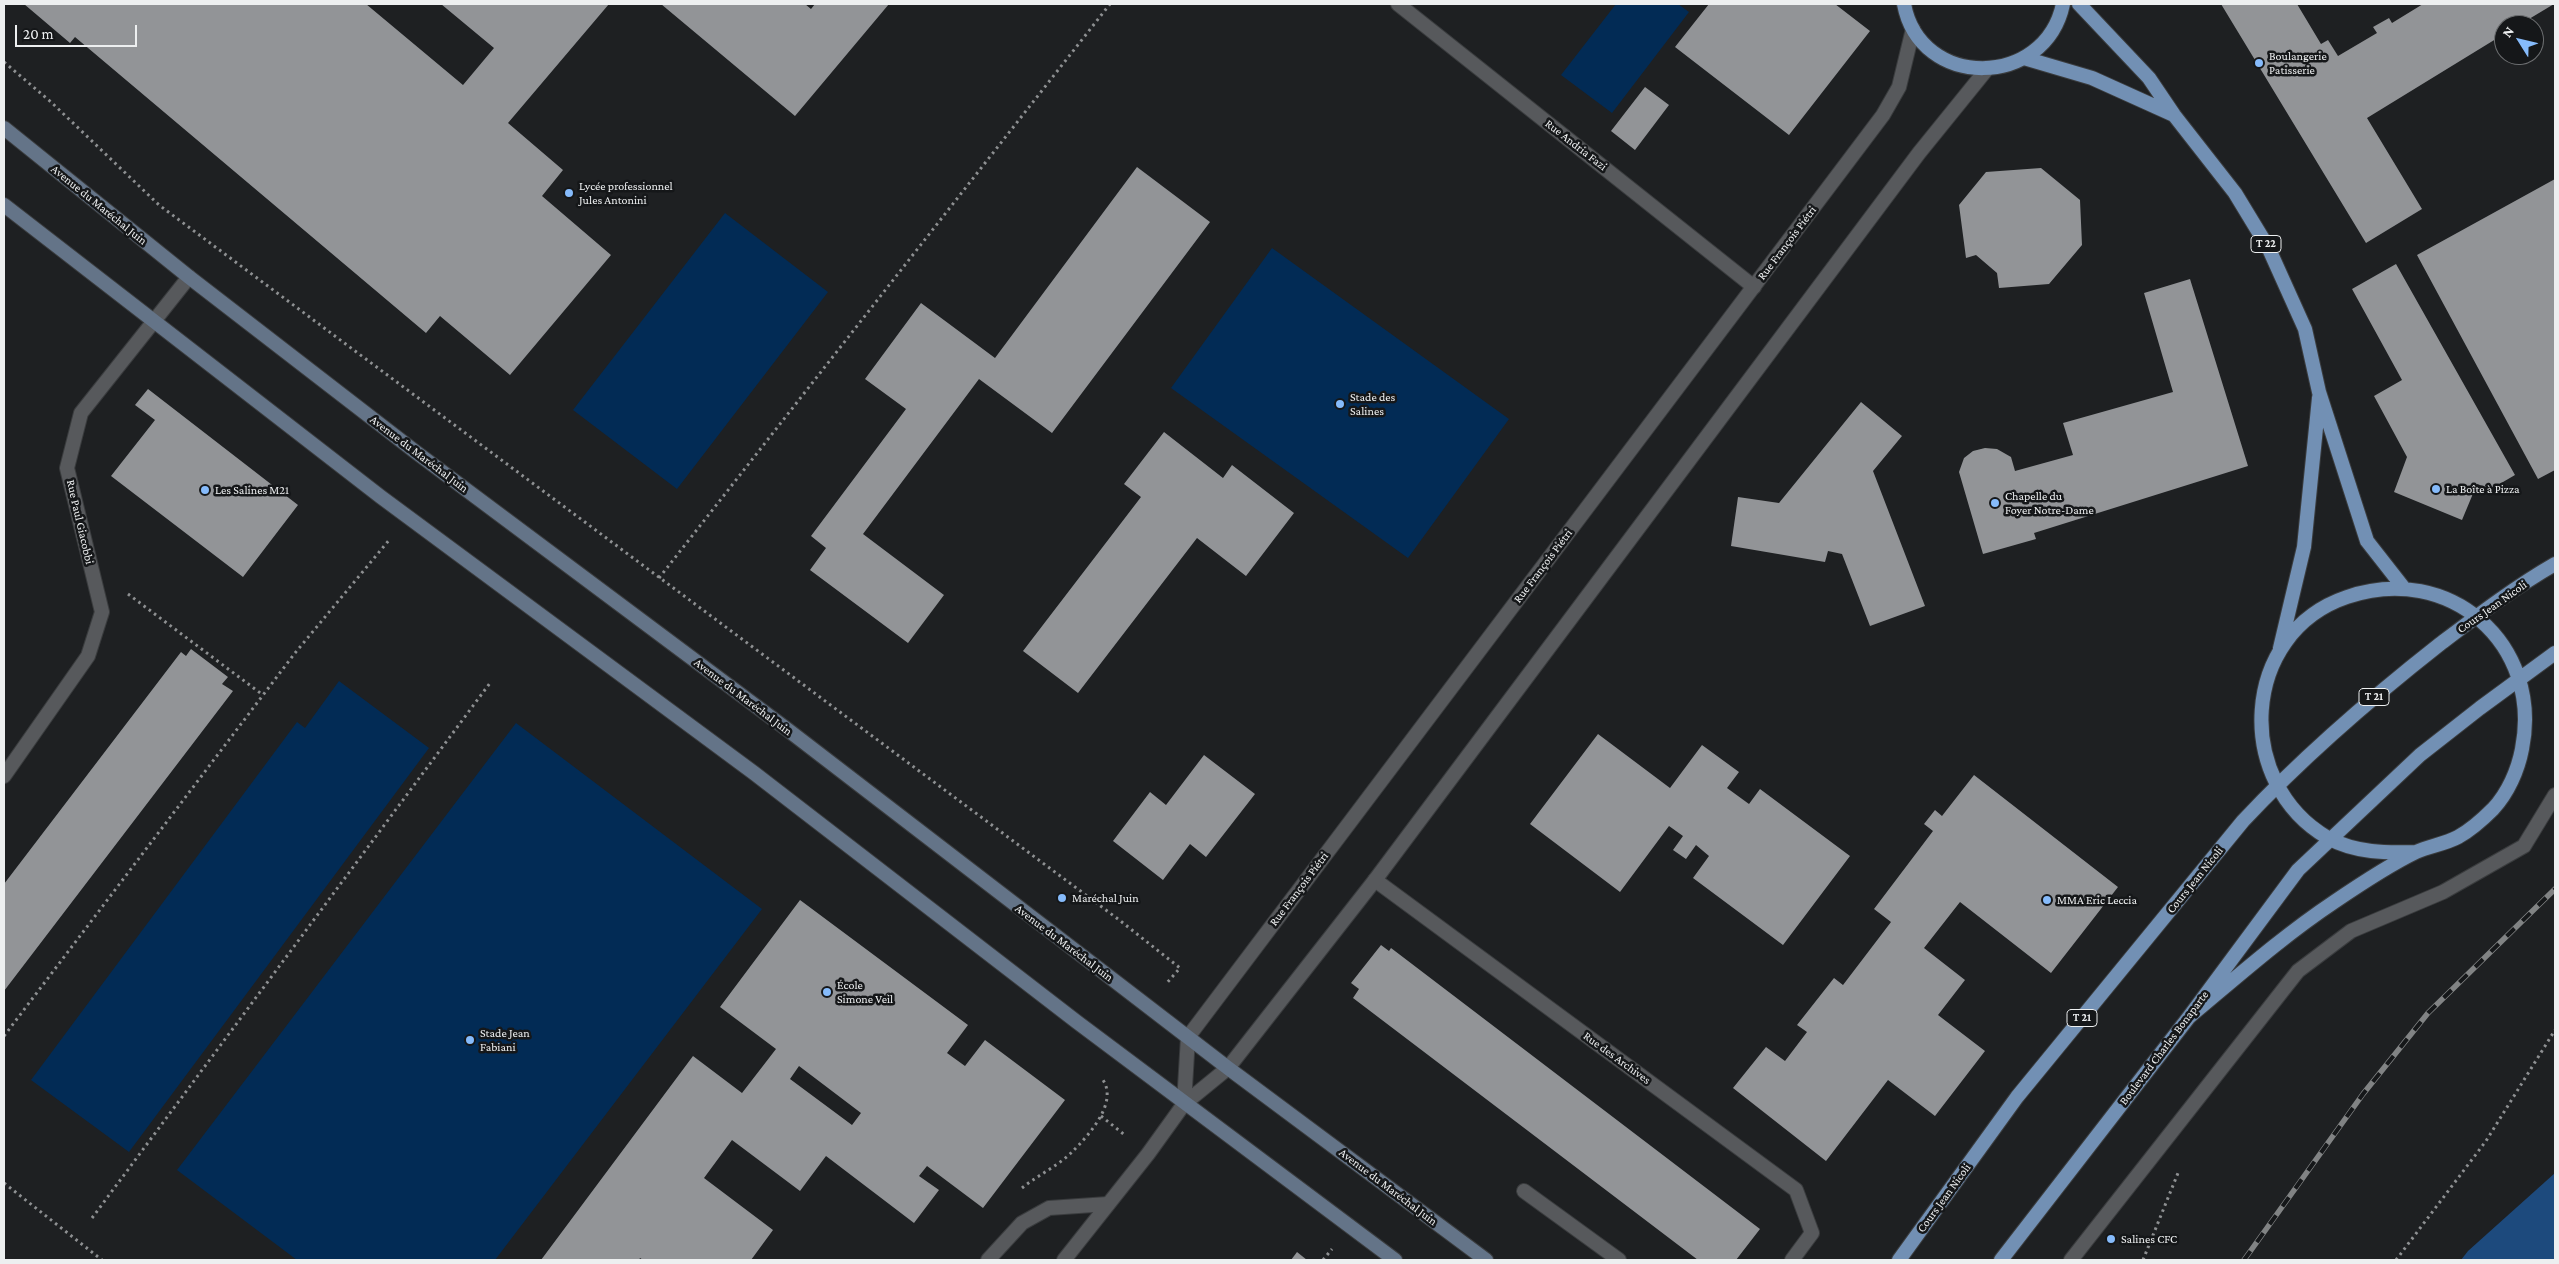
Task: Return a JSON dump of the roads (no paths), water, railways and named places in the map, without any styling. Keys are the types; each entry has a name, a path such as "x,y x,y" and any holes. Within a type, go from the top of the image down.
{"main road":[{"path":"1904,4 1913,29 1927,46 1945,59 1965,67 1987,69 2006,66 2024,58 2042,44 2054,27 2063,4"},
{"name":"T 22","path":"2079,4 2149,78 2174,115 2235,193 2269,249 2305,329 2319,392 2367,541 2403,587"},
{"name":"T 22","path":"2024,58 2092,78 2174,115"},
{"name":"Avenue du Maréchal Juin","path":"4,128 189,277 417,453 788,730 1228,1068 1486,1260"},
{"path":"4,205 408,518 754,773 1184,1104 1395,1260"},
{"name":"T 22","path":"2279,651 2304,547 2319,392"},
{"name":"Cours Jean Nicoli","path":"1899,1260 2017,1097 2237,829 2276,786 2381,691 2477,616 2555,564"},
{"path":"2189,1017 2281,941 2334,902 2416,852 2458,837 2494,808 2518,769 2527,724 2521,679 2503,644 2477,616 2454,602 2430,592 2403,587 2367,590 2332,602 2302,623 2279,651 2265,684 2260,718 2264,753 2276,786 2300,816 2329,838 2372,853 2416,852"},
{"path":"2329,838 2420,754 2555,653"},
{"name":"Boulevard Charles Bonaparte","path":"2002,1260 2189,1017 2298,870 2329,838"}],"street":[{"name":"Rue Andria Fazi","path":"1398,4 1754,287"},
{"name":"Rue François Piétri","path":"1188,1037 1882,115 1899,86 1913,29"},
{"path":"1064,1260 1184,1104 1228,1068 1374,880 1919,153 1987,69"},
{"name":"Rue Paul Giacobbi","path":"4,776 88,656 102,612 67,468 81,413 189,277"},
{"path":"2071,1260 2298,971 2351,931 2443,892 2524,846 2555,794"},
{"name":"Rue des Archives","path":"1374,880 1796,1190 1812,1233 1792,1260"},
{"path":"1184,1104 1188,1037"},
{"path":"1524,1191 1619,1260"},
{"path":"988,1260 1022,1222 1049,1208 1108,1204"}],"railway":[{"path":"2244,1260 2363,1094 2428,1013 2555,889"}],"place":[{"name":"Boulangerie Patisserie","path":"2259,63"},
{"name":"Lycée professionnel Jules Antonini","path":"569,193"},
{"name":"Stade des Salines","path":"1340,404"},
{"name":"La Boîte à Pizza","path":"2436,489"},
{"name":"Les Salines M21","path":"205,490"},
{"name":"Chapelle du Foyer Notre-Dame","path":"1995,503"},
{"name":"Maréchal Juin","path":"1062,898"},
{"name":"MMA Eric Leccia","path":"2047,900"},
{"name":"École Simone Veil","path":"827,992"},
{"name":"Stade Jean Fabiani","path":"470,1040"},
{"name":"Salines CFC","path":"2111,1239"}]}
